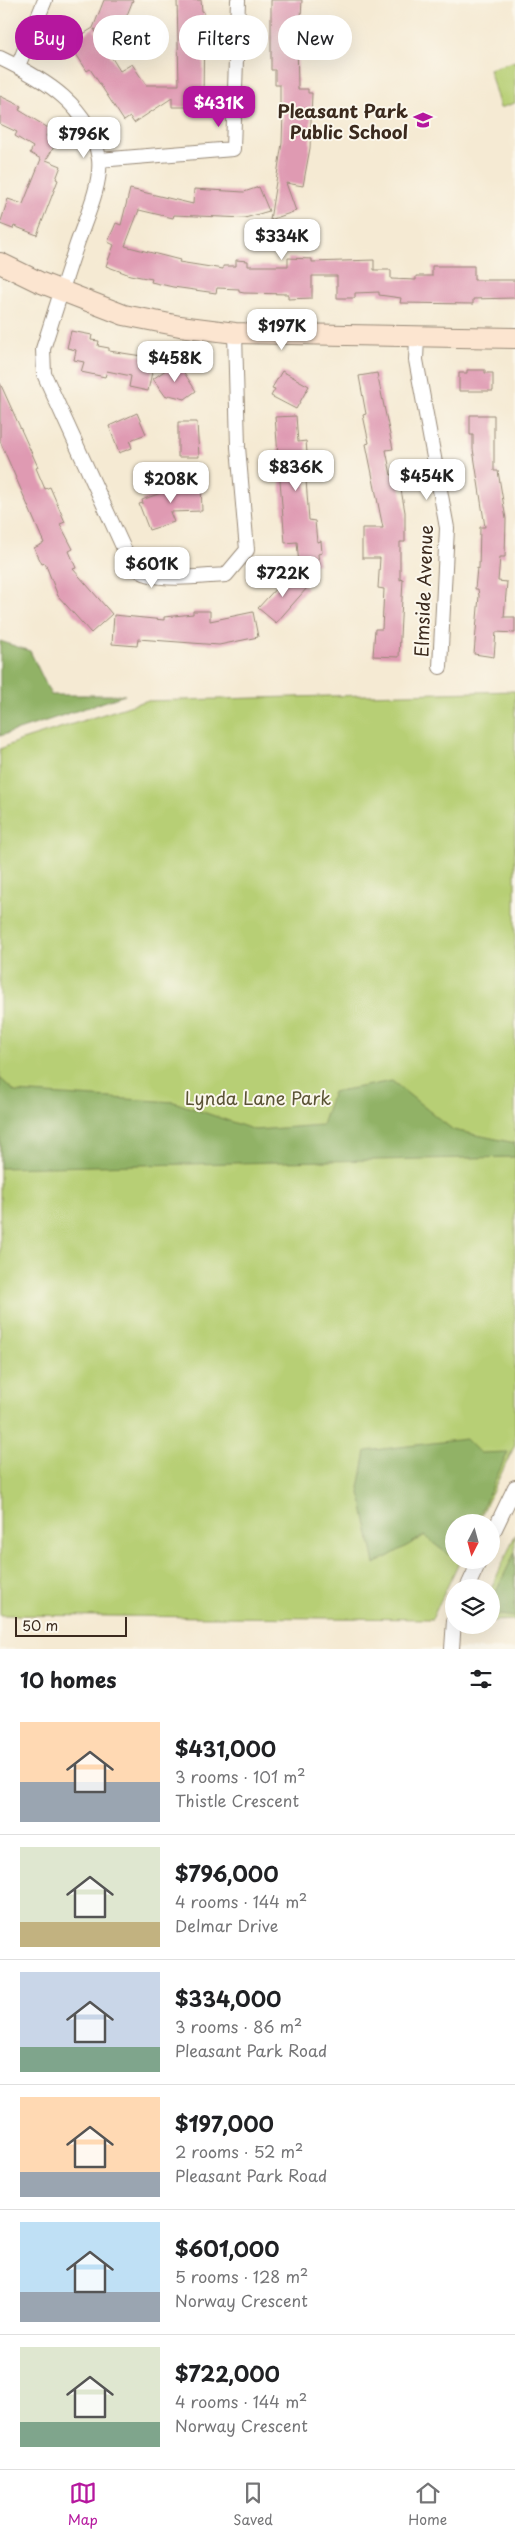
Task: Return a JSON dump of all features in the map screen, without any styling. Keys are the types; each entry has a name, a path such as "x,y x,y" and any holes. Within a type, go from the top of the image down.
{"street":[{"path":"18,66 45,0"},
{"path":"99,160 233,149 238,0"},
{"path":"0,58 41,78 61,92 89,127 99,160 95,192 43,349 44,374 124,549 134,564 146,574 189,577 226,575 246,550 238,447 235,333"},
{"path":"0,263 124,315 180,326 235,333 416,338 515,338"},
{"name":"Elmside Avenue","path":"416,338 416,360 447,528 440,667"},
{"path":"500,1519 515,1488"},
{"path":"452,1649 453,1634"}],"green space":[{"path":"515,61 515,103 500,108 489,69"},
{"path":"0,641 30,651 51,695 125,695 0,736"},
{"name":"Lynda Lane Park","path":"515,691 515,1445 482,1514 445,1514 445,1569 456,1569 451,1579 445,1579 445,1592 432,1619 0,1615 0,749 19,741 145,701"},
{"path":"0,1078 15,1092 174,1102 255,1130 322,1125 333,1092 392,1081 453,1130 515,1143 515,1157 0,1168"},
{"path":"466,1439 480,1453 508,1452 480,1514 445,1514 445,1552 424,1536 375,1564 359,1488 366,1451"},
{"path":"515,1535 515,1620 500,1621 500,1579 495,1579"},
{"path":"515,1552 515,1617 500,1615 500,1583"}],"building":[{"path":"104,0 133,0 127,15 98,15"},
{"path":"177,0 201,0 204,15 179,15 179,60 203,60 203,102 189,102 189,107 172,107 172,98 134,123 130,117 124,121 90,69 87,71 80,60 83,60 83,34 93,28 93,60 113,60 120,71 132,64 146,85 179,85"},
{"path":"271,0 302,0 301,15 278,15 278,60 297,60 298,89 308,89 308,93 312,93 310,148 303,186 286,183 296,211 270,220 282,143 283,111 280,110 280,85 275,85 275,70 271,70"},
{"path":"0,96 21,106 19,110 50,129 46,136 57,142 46,160 61,166 56,179 58,180 37,235 14,226 13,229 0,224 8,199 23,204 41,159 30,153 33,147 15,136 17,132 0,124"},
{"path":"259,187 269,211 245,218 174,215 173,218 139,210 125,246 180,260 179,262 223,269 223,266 236,266 236,260 248,261 248,266 288,266 288,258 312,259 312,262 374,260 374,270 391,270 391,279 416,280 416,276 432,276 432,266 474,266 474,280 515,280 515,298 473,299 473,304 400,303 401,298 379,295 379,292 355,293 355,298 337,298 337,276 312,276 312,298 288,299 288,294 244,293 239,292 239,289 217,288 216,293 173,287 151,282 152,279 130,275 106,266 114,245 108,242 116,223 121,225 130,189 193,204 194,189 244,192"},
{"path":"71,331 92,335 91,340 99,341 98,346 109,348 109,351 155,358 148,391 129,387 131,376 107,371 105,377 81,372 84,362 74,360 76,350 67,348"},
{"path":"177,362 196,391 185,399 169,395 166,397 153,379"},
{"path":"467,370 485,370 485,373 493,373 493,391 459,391 459,373 467,373"},
{"path":"282,371 309,386 296,409 271,396 275,389 272,388"},
{"path":"377,373 393,449 386,450 391,475 398,473 405,512 405,542 400,542 400,580 403,579 399,657 373,656 375,629 382,629 384,589 378,588 380,558 362,558 362,528 383,528 366,444 369,443 363,415 366,414 359,376"},
{"path":"0,383 38,467 36,468 45,489 50,487 65,522 60,524 73,549 69,551 76,568 73,569 112,614 91,633 58,596 45,563 42,564 34,548 44,543 0,441"},
{"path":"137,413 146,434 130,442 132,448 119,453 109,426"},
{"path":"470,415 494,415 494,471 498,471 506,519 505,557 500,557 498,581 507,582 504,617 515,617 515,633 496,632 494,657 474,654 479,596 478,589 475,589 477,568 479,569 480,527 485,527 473,449 473,435 470,435"},
{"path":"296,416 298,442 306,441 307,453 304,453 309,520 315,521 317,542 321,541 322,553 318,554 319,564 299,565 297,542 285,543 275,417"},
{"path":"178,422 197,422 199,457 178,457"},
{"path":"179,483 201,483 202,511 170,512 174,522 149,530 139,504 143,503 142,500 179,486"},
{"path":"290,573 307,588 276,623 258,608"},
{"path":"193,611 210,611 210,621 253,612 258,637 219,645 138,639 137,646 112,644 114,615 164,620 164,617 193,614"}],"place":[{"name":"Pleasant Park Public School","path":"423,120"}]}
